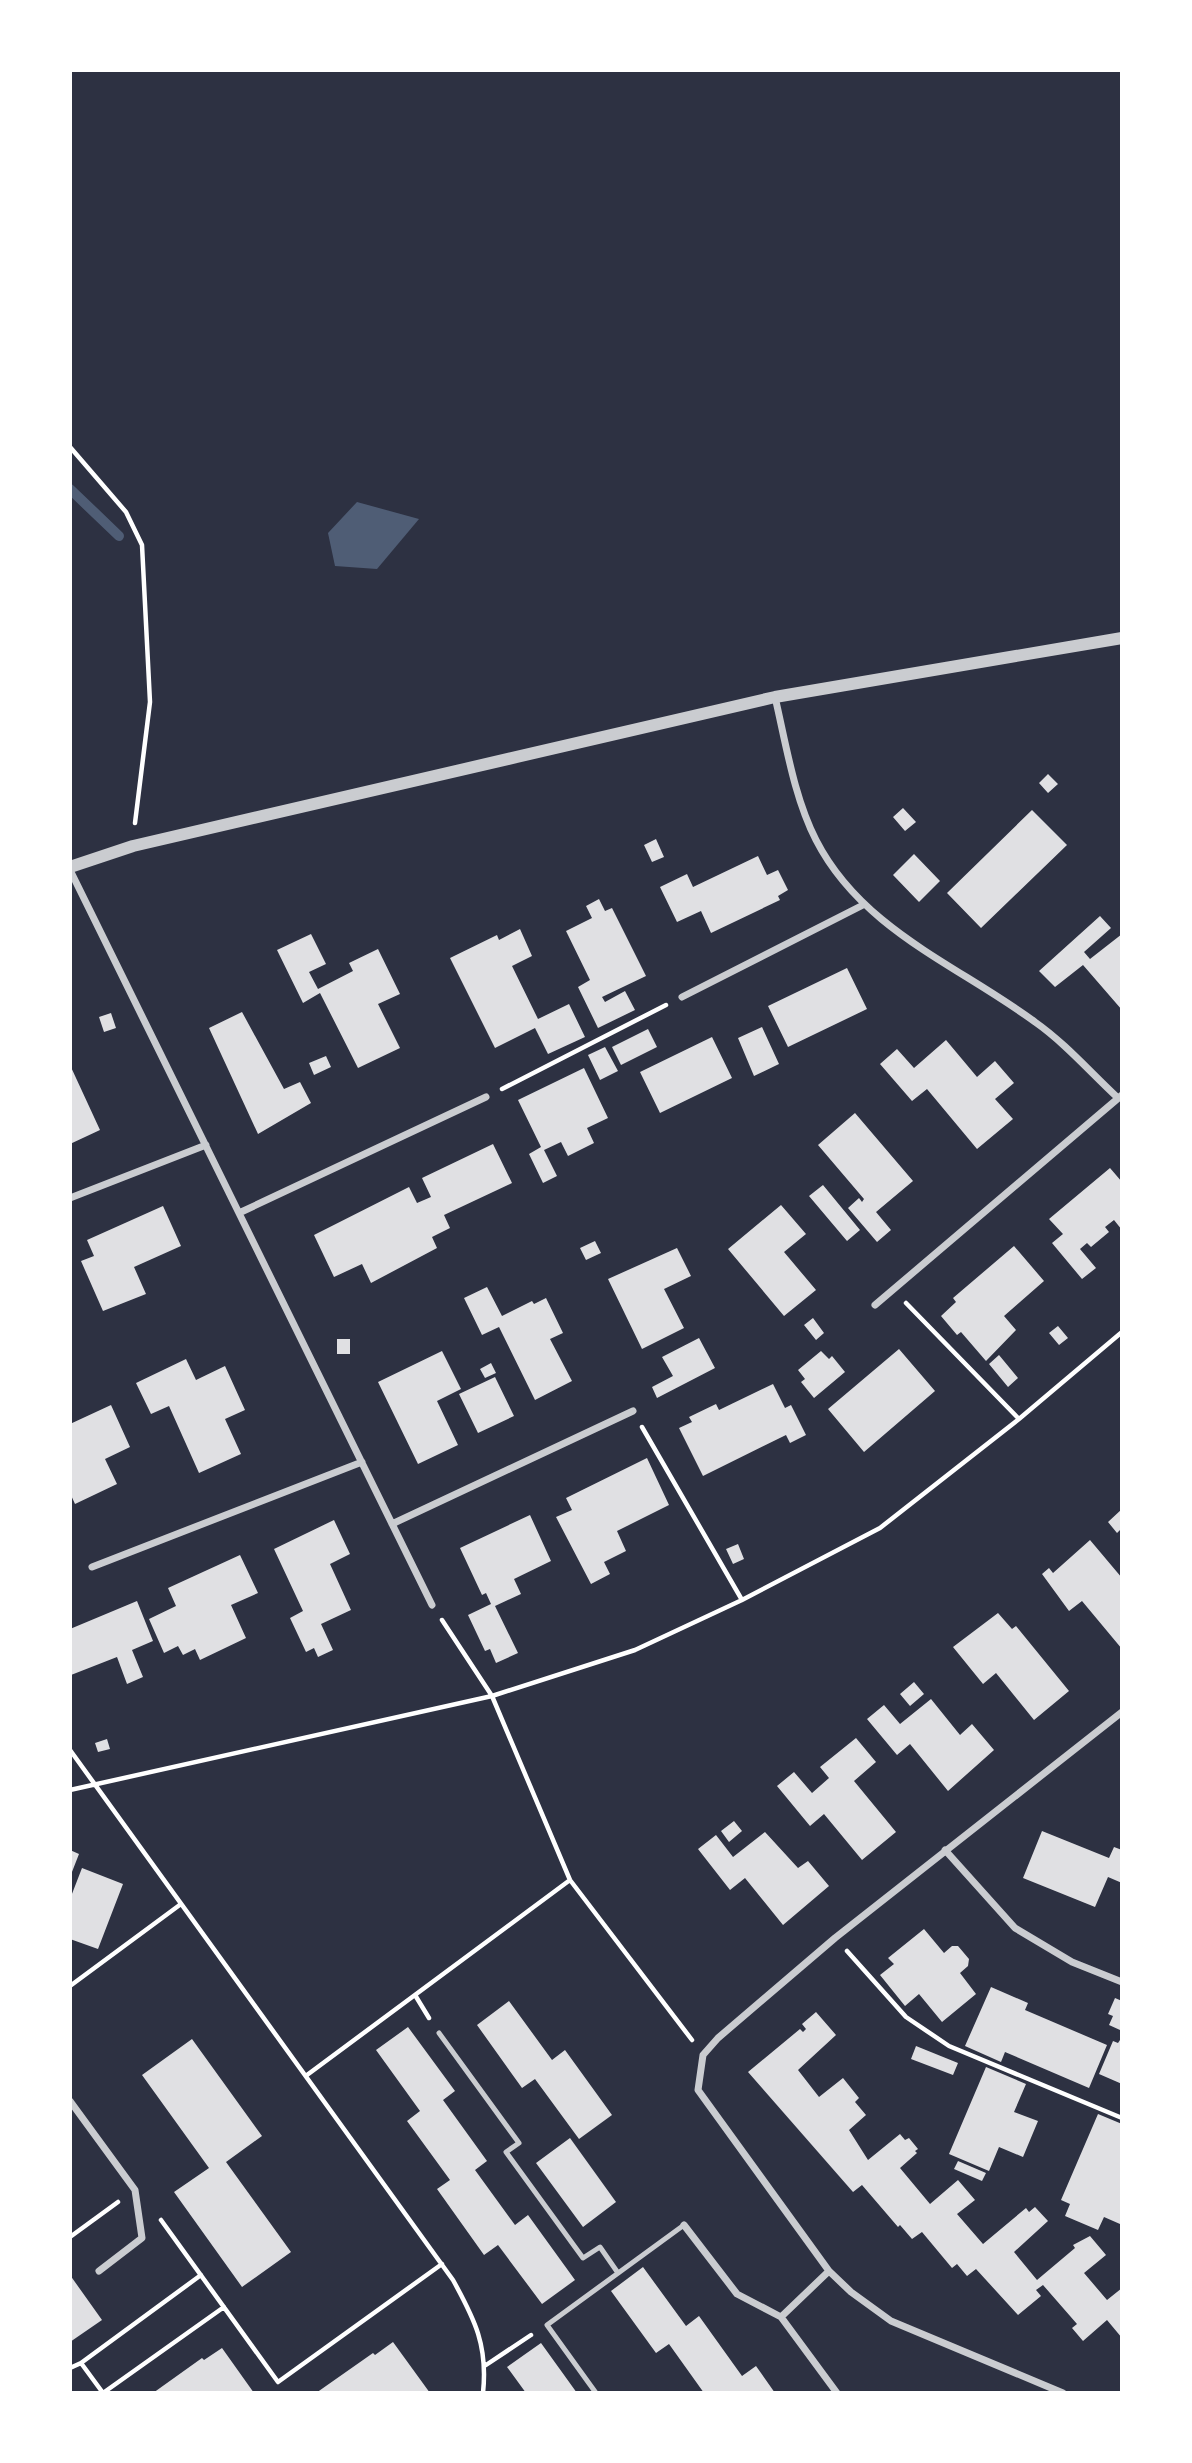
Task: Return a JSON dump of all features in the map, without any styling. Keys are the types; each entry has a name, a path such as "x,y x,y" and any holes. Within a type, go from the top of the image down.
{"street":[{"path":"432,1605 70,868 132,846 775,697 1122,638"},
{"path":"775,697 801,803 816,840 837,874 863,905 895,932 1038,1024 1120,1096 875,1305"},
{"path":"682,997 863,905"},
{"path":"239,1213 486,1097"},
{"path":"70,1198 206,1145"},
{"path":"392,1524 633,1411"},
{"path":"92,1567 362,1462"},
{"path":"1063,2393 891,2321 851,2292 829,2270 698,2090 703,2055 718,2038 835,1938 1122,1712"},
{"path":"945,1850 1015,1928 1072,1962 1122,1982"},
{"path":"70,2101 135,2190 142,2238 99,2271"},
{"path":"684,2225 737,2294 781,2317 837,2393"},
{"path":"781,2317 829,2270"}],"lane":[{"path":"439,2033 519,2143 506,2152 583,2258 600,2247 618,2273"},
{"path":"596,2393 547,2325 684,2225"}],"path":[{"path":"70,447 126,512 142,545 150,702 132,846"},
{"path":"486,1097 682,997"},
{"path":"893,1289 1019,1419"},
{"path":"70,1790 492,1696 635,1650 742,1600 880,1528 1019,1419 1122,1332"},
{"path":"633,1411 742,1600"},
{"path":"432,1605 492,1696 570,1880 703,2055"},
{"path":"70,1750 442,2264 477,2323 486,2365 483,2393"},
{"path":"307,2075 570,1880"},
{"path":"70,1986 181,1904"},
{"path":"835,1938 906,2017 949,2046 1122,2118"},
{"path":"415,1995 439,2033"},
{"path":"70,2237 135,2190 278,2382 442,2264"},
{"path":"70,2368 201,2276"},
{"path":"81,2362 103,2393 224,2307"},
{"path":"486,2365 547,2325"}],"water":[{"path":"357,502 419,519 377,569 335,566 328,533"}],"building":[{"path":"1048,774 1058,784 1048,793 1039,783"},
{"path":"903,808 916,822 905,831 893,817"},
{"path":"1032,810 1067,845 981,928 947,893"},
{"path":"656,839 664,857 652,862 644,845"},
{"path":"914,854 940,881 919,902 893,875"},
{"path":"758,856 767,875 778,870 788,890 778,896 780,900 711,933 701,911 677,922 660,887 687,874 693,887"},
{"path":"599,899 605,911 612,908 646,976 602,997 605,1002 625,991 635,1010 598,1028 578,987 590,980 566,931 592,918 586,906"},
{"path":"1100,916 1111,928 1084,952 1090,959 1122,934 1122,1010 1083,965 1055,987 1039,971"},
{"path":"520,929 532,956 512,966 538,1019 569,1004 585,1037 548,1054 535,1028 495,1048 450,958 497,935 499,940"},
{"path":"311,934 326,964 309,972 318,989 353,971 349,963 378,949 400,994 378,1004 400,1048 358,1068 320,993 303,1003 277,950"},
{"path":"847,968 867,1009 788,1047 768,1006"},
{"path":"242,1012 284,1089 300,1082 311,1103 258,1134 209,1028"},
{"path":"111,1013 116,1028 104,1032 99,1017"},
{"path":"762,1027 779,1064 754,1076 738,1038"},
{"path":"648,1029 657,1047 621,1065 612,1047"},
{"path":"712,1037 732,1078 660,1113 640,1072"},
{"path":"946,1040 977,1077 995,1061 1014,1083 995,1099 1013,1119 977,1149 927,1089 912,1101 880,1064 897,1049 914,1068"},
{"path":"605,1047 618,1071 600,1080 588,1055"},
{"path":"326,1056 331,1067 314,1075 309,1063"},
{"path":"70,1065 100,1130 70,1144"},
{"path":"584,1068 608,1118 587,1128 594,1143 568,1156 561,1142 544,1150 557,1176 543,1183 529,1154 541,1147 518,1100"},
{"path":"855,1113 913,1181 876,1212 891,1230 877,1242 848,1208 859,1198 862,1202 864,1199 818,1145"},
{"path":"493,1144 512,1183 444,1215 450,1228 432,1237 437,1248 371,1283 362,1264 334,1277 314,1235 409,1187 417,1203 431,1197 422,1178"},
{"path":"1110,1168 1122,1182 1122,1230 1114,1220 1105,1227 1109,1232 1091,1247 1087,1243 1080,1249 1096,1268 1082,1279 1052,1243 1063,1234 1049,1219"},
{"path":"823,1185 860,1230 847,1241 809,1196"},
{"path":"781,1205 806,1234 784,1252 816,1290 784,1316 728,1249"},
{"path":"163,1206 181,1246 134,1267 146,1294 103,1311 81,1261 94,1256 87,1240"},
{"path":"595,1241 601,1253 586,1260 580,1248"},
{"path":"1014,1246 1044,1281 1004,1316 1016,1330 986,1361 961,1332 957,1335 941,1316 956,1302 953,1298"},
{"path":"677,1248 691,1276 664,1289 684,1328 642,1349 608,1279"},
{"path":"487,1287 502,1316 532,1301 534,1304 546,1298 563,1333 550,1339 572,1381 535,1400 499,1327 482,1335 464,1298"},
{"path":"813,1318 824,1333 816,1340 804,1325"},
{"path":"1058,1326 1068,1338 1059,1345 1049,1333"},
{"path":"699,1338 715,1368 657,1398 652,1387 673,1376 662,1357"},
{"path":"337,1339 350,1339 350,1354 337,1354"},
{"path":"899,1349 935,1391 864,1452 828,1409"},
{"path":"442,1351 461,1389 437,1401 458,1445 418,1464 378,1382"},
{"path":"821,1351 829,1359 832,1356 845,1372 814,1398 801,1382 805,1379 798,1370"},
{"path":"999,1355 1018,1378 1008,1387 989,1364"},
{"path":"186,1359 196,1380 225,1366 245,1410 225,1419 241,1454 199,1473 169,1406 151,1414 136,1383"},
{"path":"491,1363 496,1373 485,1378 480,1369"},
{"path":"495,1377 514,1416 478,1433 459,1394"},
{"path":"773,1384 785,1408 791,1405 806,1435 790,1443 786,1435 703,1476 679,1428 692,1422 689,1417 716,1404 719,1410"},
{"path":"111,1405 130,1447 105,1459 117,1484 75,1504 70,1493 70,1424"},
{"path":"647,1458 669,1505 617,1531 626,1551 604,1562 610,1574 591,1584 556,1517 572,1510 566,1498"},
{"path":"1122,1509 1122,1528 1117,1533 1108,1522"},
{"path":"530,1515 551,1561 514,1579 521,1594 495,1606 518,1653 496,1663 490,1649 485,1651 468,1615 491,1604 486,1593 482,1595 460,1548"},
{"path":"334,1520 350,1554 330,1564 351,1610 321,1624 333,1650 318,1657 314,1648 306,1652 290,1618 303,1611 274,1549"},
{"path":"1090,1540 1122,1578 1122,1649 1082,1601 1069,1611 1042,1574 1049,1568 1053,1573"},
{"path":"738,1544 744,1559 733,1564 726,1549"},
{"path":"240,1555 258,1593 231,1605 246,1638 200,1660 195,1649 183,1655 178,1646 164,1653 149,1619 176,1606 168,1588"},
{"path":"137,1601 153,1641 132,1650 143,1677 127,1684 117,1657 71,1675 70,1629"},
{"path":"998,1613 1012,1629 1016,1626 1069,1691 1034,1720 996,1673 983,1684 953,1647"},
{"path":"914,1682 924,1694 910,1706 900,1694"},
{"path":"931,1699 960,1735 972,1724 994,1750 948,1791 910,1744 897,1755 867,1719 884,1705 900,1724"},
{"path":"856,1738 876,1762 854,1781 896,1832 862,1860 824,1814 810,1826 777,1786 794,1772 812,1793 829,1778 820,1767"},
{"path":"107,1739 110,1749 98,1752 95,1743"},
{"path":"734,1821 742,1831 729,1842 721,1831"},
{"path":"1042,1831 1109,1858 1114,1847 1122,1850 1122,1883 1108,1877 1095,1907 1023,1878"},
{"path":"765,1832 798,1868 808,1861 829,1886 783,1925 745,1878 730,1890 698,1849 716,1835 733,1857"},
{"path":"70,1850 79,1854 70,1877"},
{"path":"82,1868 123,1884 98,1949 70,1939 70,1899"},
{"path":"924,1929 944,1953 952,1946 958,1946 969,1959 968,1966 960,1973 976,1994 942,2022 919,1994 905,2006 880,1975 894,1964 888,1958"},
{"path":"991,1987 1028,2003 1025,2010 1107,2045 1089,2088 1005,2052 1001,2062 965,2046"},
{"path":"1115,1998 1122,2001 1120,2030 1109,2025 1113,2016 1108,2014"},
{"path":"509,2001 552,2060 565,2050 612,2115 579,2139 535,2079 522,2088 477,2025"},
{"path":"816,2012 836,2035 798,2070 819,2097 843,2078 859,2098 855,2102 866,2115 849,2130 868,2160 900,2134 905,2140 909,2138 918,2149 915,2151 917,2153 900,2168 930,2204 958,2180 975,2200 957,2214 983,2244 1026,2208 1029,2212 1035,2207 1048,2221 1014,2252 1037,2280 1075,2248 1073,2245 1090,2236 1106,2255 1084,2273 1107,2300 1122,2288 1122,2338 1107,2320 1083,2341 1072,2328 1077,2324 1043,2285 1036,2290 1041,2296 1018,2315 976,2269 967,2276 957,2264 952,2268 922,2232 912,2239 900,2225 898,2227 862,2185 853,2192 748,2072 800,2029 803,2032 806,2029 802,2024"},
{"path":"408,2027 455,2091 443,2100 487,2161 475,2170 515,2225 528,2215 575,2280 542,2304 498,2245 484,2255 437,2189 450,2180 407,2121 420,2111 376,2050"},
{"path":"192,2039 262,2136 226,2162 291,2252 242,2287 174,2192 209,2168 142,2075"},
{"path":"1120,2040 1122,2084 1099,2074 1113,2041 1118,2043"},
{"path":"916,2046 958,2063 953,2075 911,2059"},
{"path":"986,2067 1026,2084 1014,2112 1038,2121 1023,2157 999,2147 989,2171 949,2154"},
{"path":"1098,2114 1122,2124 1122,2218 1120,2224 1104,2217 1098,2230 1065,2216 1070,2204 1061,2200"},
{"path":"570,2138 616,2202 583,2227 536,2163"},
{"path":"958,2161 986,2173 982,2181 954,2169"},
{"path":"643,2267 686,2326 699,2316 742,2376 756,2366 775,2393 704,2393 669,2344 656,2353 611,2291"},
{"path":"70,2275 102,2320 70,2342"},
{"path":"393,2342 430,2393 316,2393 373,2353 375,2355"},
{"path":"541,2343 577,2393 526,2393 507,2367"},
{"path":"222,2348 254,2393 153,2393 202,2358 204,2360"}],"waterway":[{"path":"70,489 119,536"}]}
